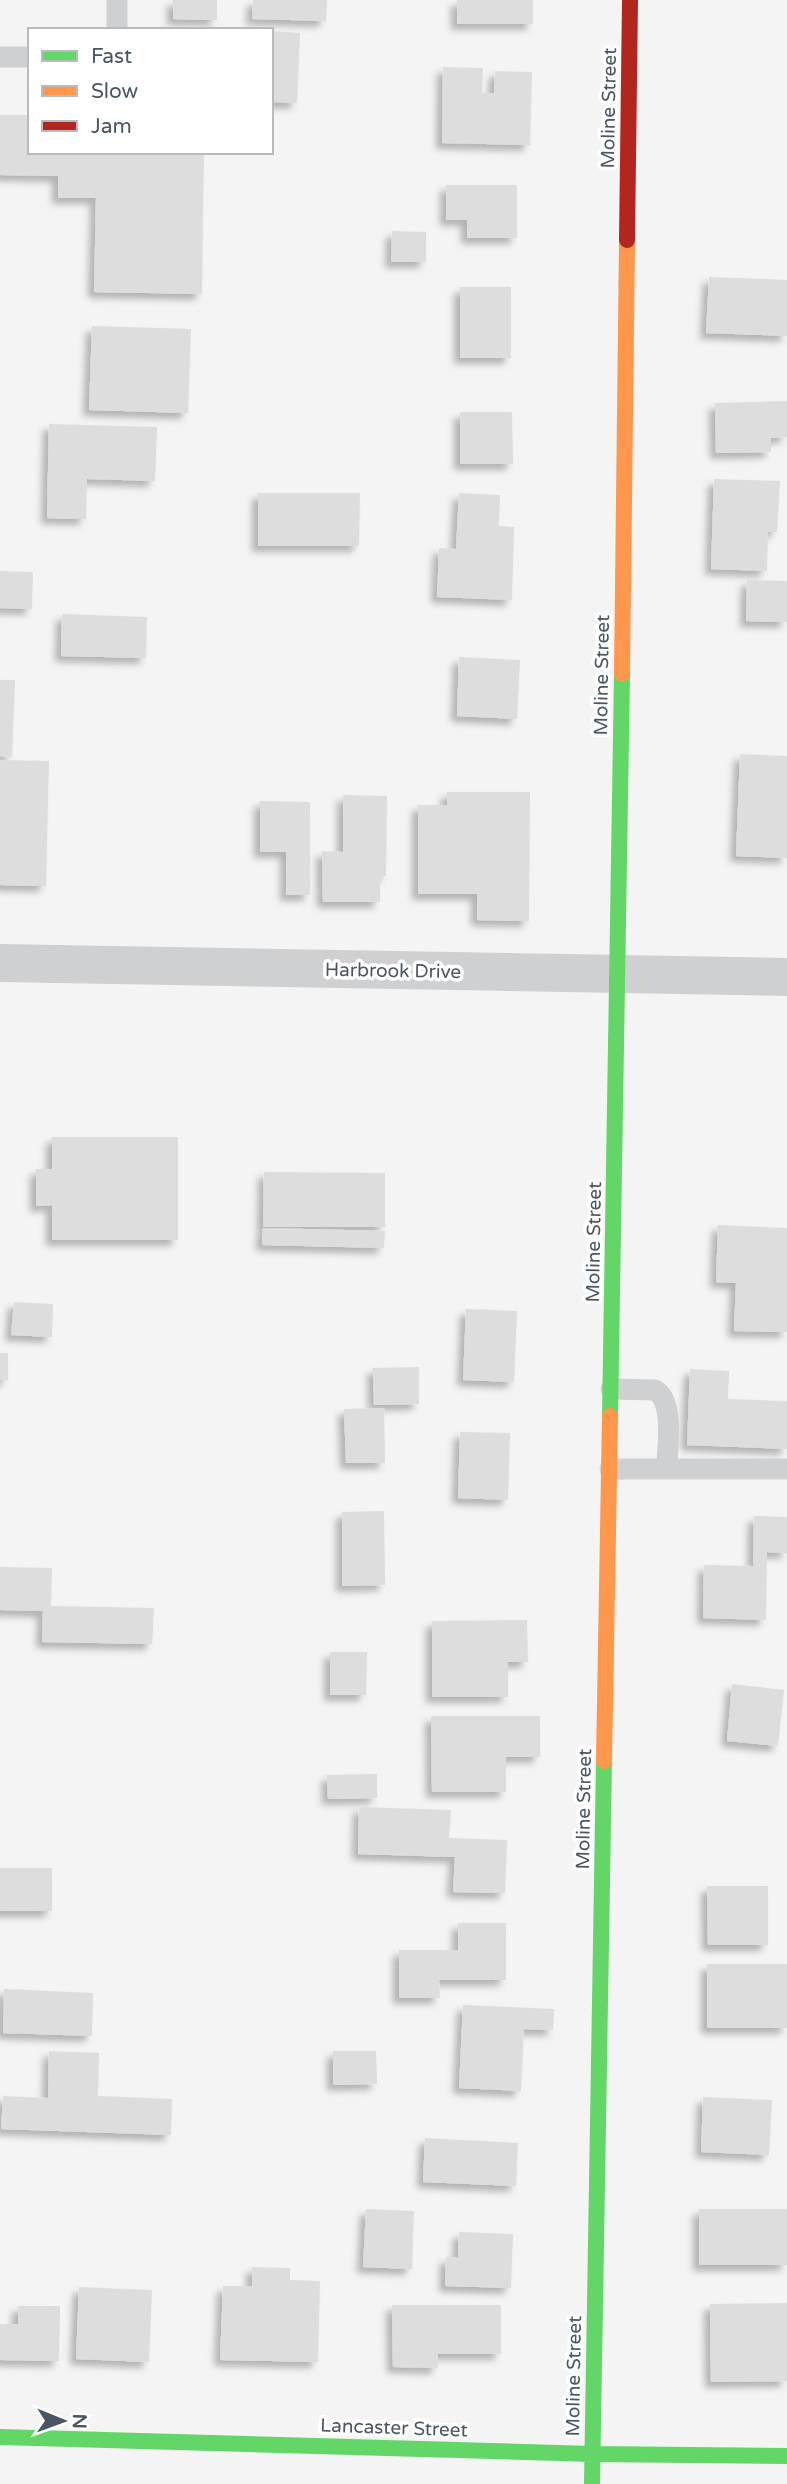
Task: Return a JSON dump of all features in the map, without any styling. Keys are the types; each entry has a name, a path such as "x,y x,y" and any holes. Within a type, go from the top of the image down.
{"street":[{"name":"Moline Street","path":"592,2484 618,974 629,0"},
{"name":"Harbrook Drive","path":"0,963 787,976"},
{"name":"Lancaster Street","path":"0,2437 593,2454 787,2456"}],"lane":[{"path":"117,0 117,28"},
{"path":"0,57 28,57"},
{"path":"611,1389 655,1390 665,1399 667,1468"},
{"path":"610,1468 787,1469"}],"building":[{"path":"173,0 217,0 217,20 173,19"},
{"path":"253,0 327,0 326,21 252,19"},
{"path":"457,0 533,0 533,24 457,24"},
{"path":"273,31 300,33 297,103 273,102"},
{"path":"443,67 483,68 482,93 494,93 495,71 532,72 530,145 442,143"},
{"path":"0,115 28,115 28,154 204,154 202,294 94,292 96,198 58,198 58,176 0,175"},
{"path":"446,185 517,185 517,238 467,238 467,220 446,220"},
{"path":"392,231 426,232 426,262 391,262"},
{"path":"709,277 787,280 787,336 706,333"},
{"path":"460,287 511,287 511,358 460,358"},
{"path":"92,326 191,329 188,413 89,410"},
{"path":"787,401 787,437 771,438 771,452 716,453 715,403"},
{"path":"460,412 512,412 513,464 460,464"},
{"path":"49,424 157,427 155,481 87,479 86,519 47,518"},
{"path":"714,479 780,481 777,532 768,532 767,571 711,569"},
{"path":"258,493 360,493 359,546 258,546"},
{"path":"459,493 500,495 499,526 514,527 512,600 437,597 439,548 456,549"},
{"path":"0,571 33,572 32,609 0,608"},
{"path":"747,580 787,581 787,622 746,621"},
{"path":"62,614 147,617 146,658 61,656"},
{"path":"459,657 520,660 517,719 457,716"},
{"path":"0,680 15,680 12,757 0,756"},
{"path":"740,754 787,756 787,858 736,856"},
{"path":"0,760 49,761 46,886 0,885"},
{"path":"447,792 530,792 529,921 477,920 477,894 418,894 418,805 447,805"},
{"path":"343,795 387,796 386,876 380,876 380,902 323,902 322,851 343,852"},
{"path":"260,801 310,802 310,895 286,895 286,852 260,852"},
{"path":"52,1137 178,1137 178,1240 52,1240 52,1205 36,1206 36,1169 52,1169"},
{"path":"264,1172 385,1173 385,1227 263,1227"},
{"path":"718,1225 787,1228 787,1332 734,1331 736,1283 716,1282"},
{"path":"263,1228 385,1231 384,1248 262,1245"},
{"path":"14,1302 53,1304 52,1337 11,1335"},
{"path":"466,1309 517,1311 514,1382 463,1380"},
{"path":"0,1353 8,1353 8,1380 0,1380"},
{"path":"419,1367 419,1404 374,1405 373,1368"},
{"path":"690,1369 729,1371 728,1399 787,1401 787,1449 687,1445"},
{"path":"384,1408 385,1463 346,1463 344,1409"},
{"path":"460,1432 510,1433 508,1500 458,1498"},
{"path":"384,1511 385,1585 342,1586 342,1512"},
{"path":"754,1516 787,1517 787,1553 767,1552 766,1620 703,1618 704,1565 753,1566"},
{"path":"0,1567 52,1568 51,1606 154,1608 152,1644 42,1642 43,1611 0,1610"},
{"path":"527,1620 528,1662 508,1662 508,1697 432,1697 432,1621"},
{"path":"330,1652 367,1652 366,1695 330,1695"},
{"path":"732,1684 784,1690 778,1746 727,1741"},
{"path":"431,1716 540,1716 540,1757 506,1757 506,1792 432,1792"},
{"path":"377,1774 377,1798 328,1799 327,1775"},
{"path":"359,1807 451,1810 449,1838 507,1840 505,1893 453,1892 455,1857 358,1854"},
{"path":"0,1868 52,1868 52,1911 0,1911"},
{"path":"707,1886 768,1886 768,1945 708,1945"},
{"path":"458,1923 506,1923 506,1980 439,1980 440,1998 399,1998 399,1950 458,1950"},
{"path":"707,1964 787,1964 787,2028 707,2028"},
{"path":"4,1989 93,1993 92,2036 3,2033"},
{"path":"463,2005 554,2009 553,2030 524,2029 521,2091 459,2088"},
{"path":"49,2051 99,2053 98,2096 172,2099 171,2135 1,2129 3,2096 48,2098"},
{"path":"333,2051 376,2051 377,2084 333,2085"},
{"path":"703,2097 772,2100 769,2155 701,2152"},
{"path":"425,2138 518,2143 516,2186 423,2182"},
{"path":"366,2209 414,2211 412,2269 363,2267"},
{"path":"699,2209 787,2209 787,2265 699,2265"},
{"path":"459,2232 513,2234 511,2288 445,2286 446,2257 458,2258"},
{"path":"252,2267 290,2268 290,2280 320,2281 318,2362 220,2360 223,2286 252,2286"},
{"path":"79,2287 152,2290 149,2362 76,2359"},
{"path":"787,2303 787,2381 711,2382 710,2304"},
{"path":"392,2305 501,2305 501,2354 438,2354 438,2368 393,2367"},
{"path":"18,2306 60,2306 59,2361 0,2360 0,2324 18,2324"}],"traffic: fast":[{"path":"610,1416 622,674"},
{"path":"592,2484 604,1761"},
{"path":"0,2437 593,2454 787,2456"}],"traffic: slow":[{"path":"622,674 627,240"},
{"path":"604,1761 610,1416"}],"traffic: jam":[{"path":"627,240 630,0"}]}
